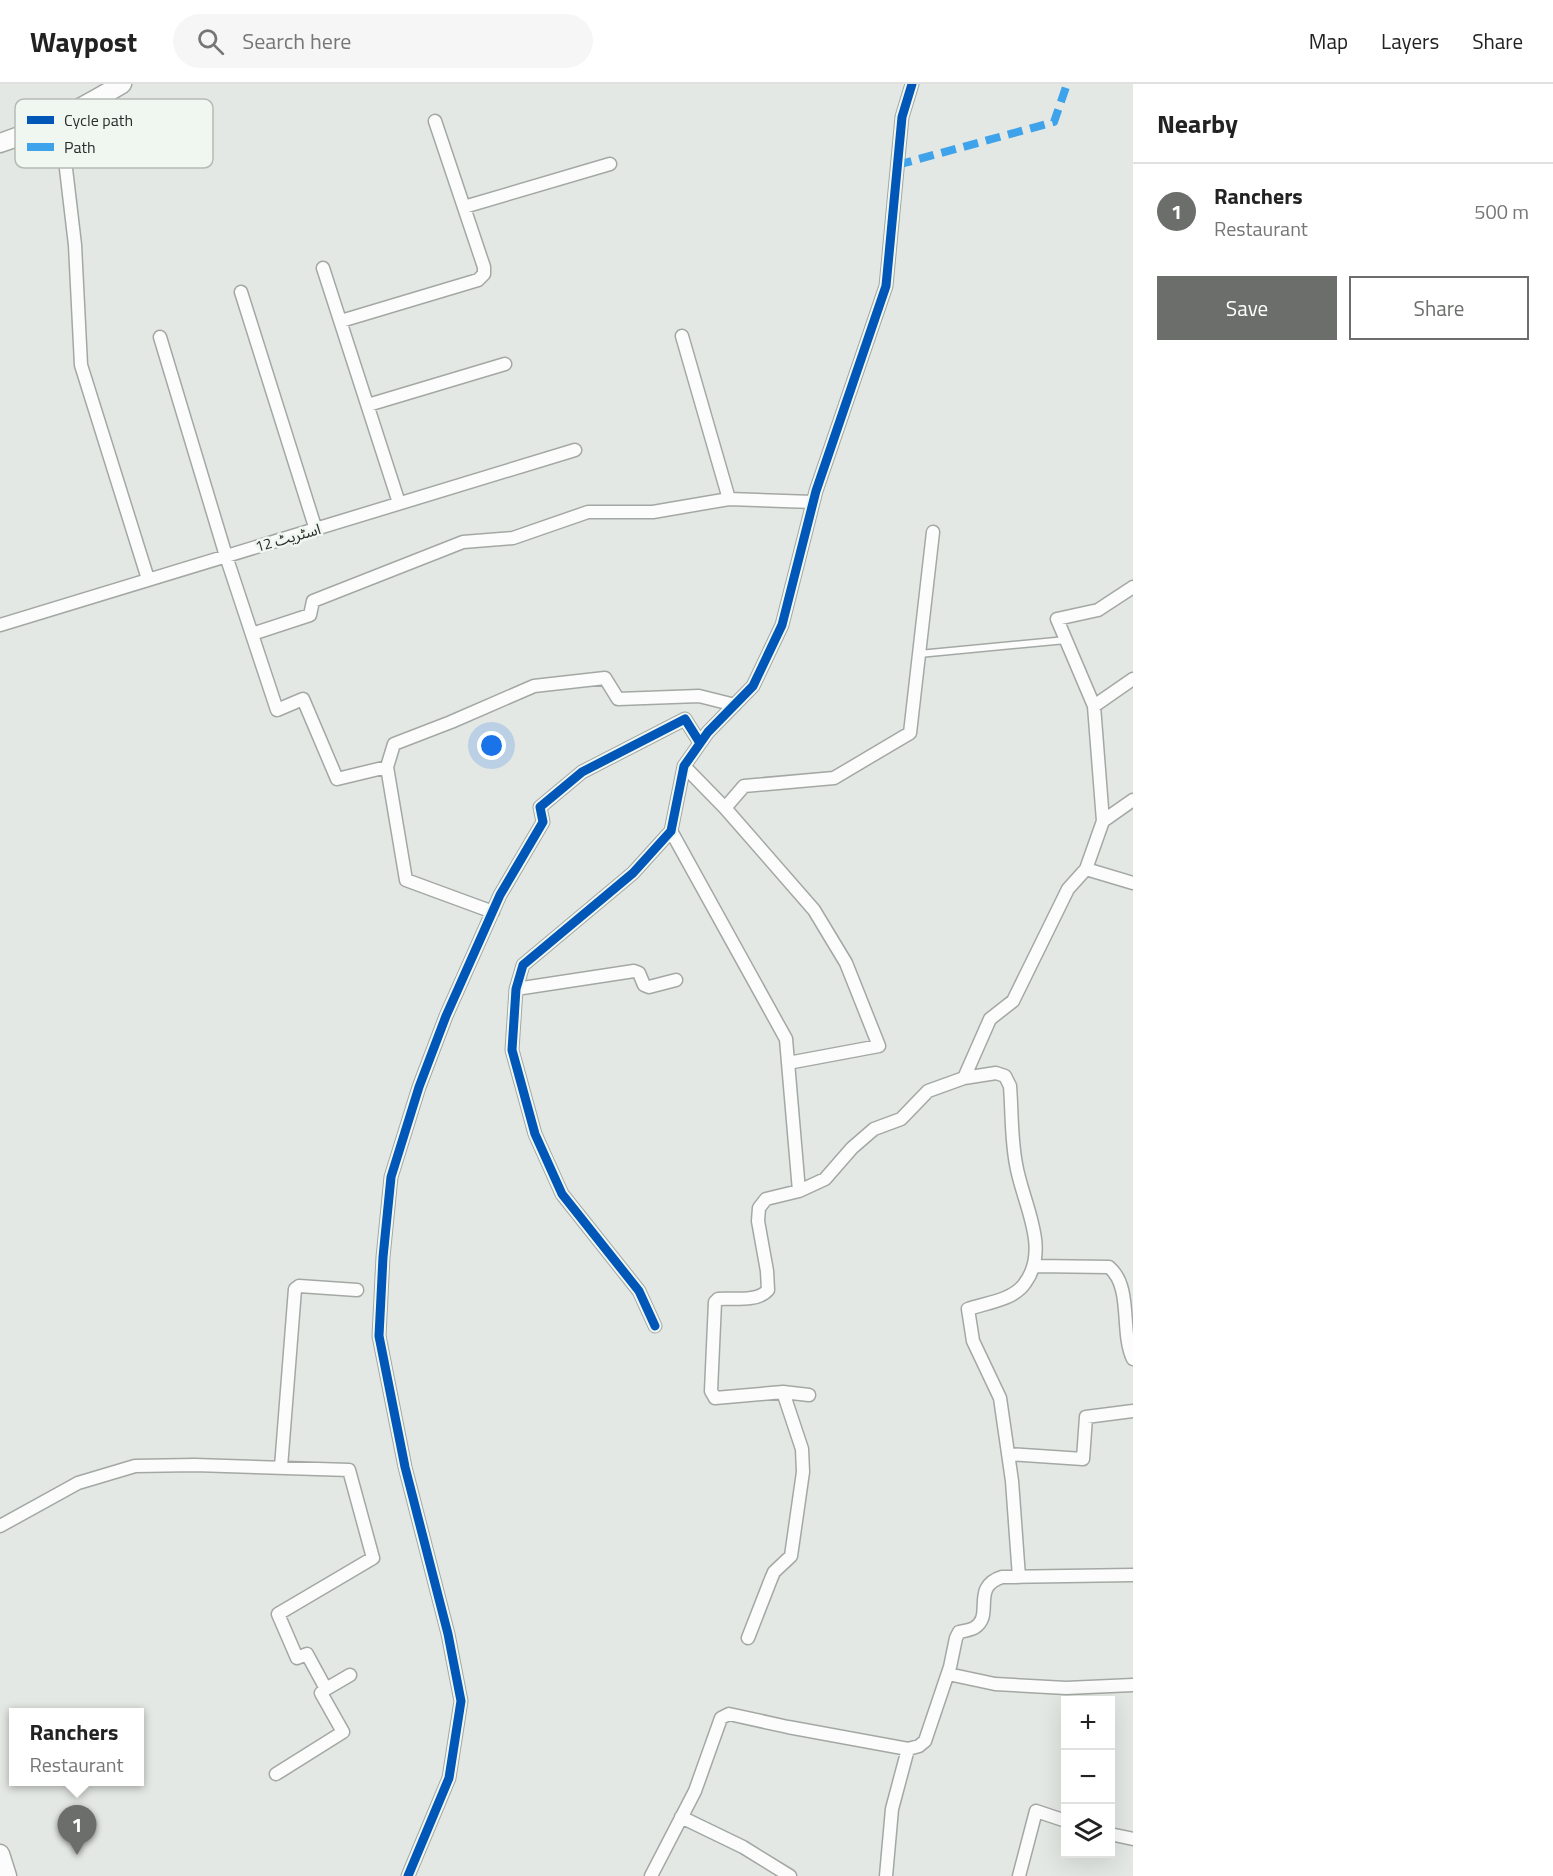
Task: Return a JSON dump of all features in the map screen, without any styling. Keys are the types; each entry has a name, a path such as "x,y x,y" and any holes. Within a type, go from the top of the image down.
{"street":[{"path":"96,99 122,84"},
{"path":"655,1326 639,1292 562,1194 534,1134 512,1050 516,989 523,965 633,873 671,831 684,766 708,732 753,686 782,625 813,502 886,286 902,117 912,84"},
{"path":"340,321 478,280 484,274 484,267 435,121"},
{"path":"0,142 15,138"},
{"path":"464,207 610,164"},
{"path":"66,168 75,245 81,365 148,579"},
{"path":"323,268 399,503"},
{"path":"241,292 316,530"},
{"path":"682,336 729,499"},
{"path":"160,337 226,555 277,710 303,699 337,779 387,767"},
{"path":"368,405 505,364"},
{"name":"اسٹریٹ 12","path":"0,625 575,450"},
{"path":"252,634 310,615 313,601 463,542 513,538 588,512 652,512 729,499 813,502"},
{"path":"725,808 744,786 834,778 910,734 933,532"},
{"path":"963,1078 990,1019 1013,1001 1068,889 1086,869 1103,821 1094,706 1057,619 1098,610 1133,587"},
{"path":"493,912 406,880 387,767 394,744 534,686 605,678 618,699 699,696 735,705"},
{"path":"1094,706 1133,679"},
{"path":"408,1876 449,1778 461,1701 447,1634 405,1467 379,1336 383,1257 392,1177 419,1087 446,1016 500,895 543,822 540,807 582,772 685,719 700,743"},
{"path":"684,766 725,808 814,910 846,963 879,1046 788,1063"},
{"path":"1103,821 1133,800"},
{"path":"671,831 786,1039 798,1191"},
{"path":"1086,869 1133,883"},
{"path":"516,989 634,971 639,973 644,985 649,987 676,980"},
{"path":"809,1395 783,1392 716,1398 711,1391 714,1305 718,1299 756,1297 768,1290 758,1221 759,1208 766,1199 798,1191 825,1179 859,1142 874,1130 901,1119 928,1091 963,1078 996,1073 1005,1076 1010,1086 1016,1164 1035,1238 1035,1266 1025,1285 1011,1295 968,1309 973,1341 1000,1398 1012,1481 1018,1577"},
{"path":"1035,1266 1109,1267 1117,1273 1133,1359"},
{"path":"281,1467 295,1289 299,1286 357,1290"},
{"path":"748,1638 774,1572 791,1556 803,1472 802,1449 783,1392"},
{"path":"1008,1454 1083,1459 1086,1417 1133,1411"},
{"path":"0,1526 78,1483 135,1466 195,1465 349,1470 373,1558 278,1614 297,1658 307,1654 326,1689"},
{"path":"651,1876 695,1791 724,1715 729,1714 788,1728 908,1749 919,1746 926,1741 948,1674 956,1638 959,1632 974,1628 980,1622 986,1588 993,1580 1002,1577 1133,1575"},
{"path":"948,1674 994,1684 1066,1688 1133,1685"},
{"path":"276,1774 344,1731 321,1693 350,1675"},
{"path":"885,1876 892,1809 908,1749"},
{"path":"1019,1876 1036,1812 1061,1820"},
{"path":"681,1817 743,1846 790,1876"},
{"path":"1115,1835 1133,1839"},
{"path":"0,1854 7,1876"}],"lane":[{"path":"919,654 1066,640"}],"marked path":[{"path":"897,165 1054,122 1067,84"}],"cycle path":[{"path":"655,1326 639,1291 562,1194 535,1134 512,1050 516,989 523,965 633,873 671,831 684,766 708,732 753,686 782,625 816,491 886,286 902,117 912,84"},
{"path":"408,1876 449,1778 461,1701 448,1634 405,1467 379,1336 383,1257 391,1177 419,1087 446,1016 500,895 543,822 540,807 582,772 685,719 700,743"}],"place":[{"name":"Ranchers","path":"77,1855"}]}
